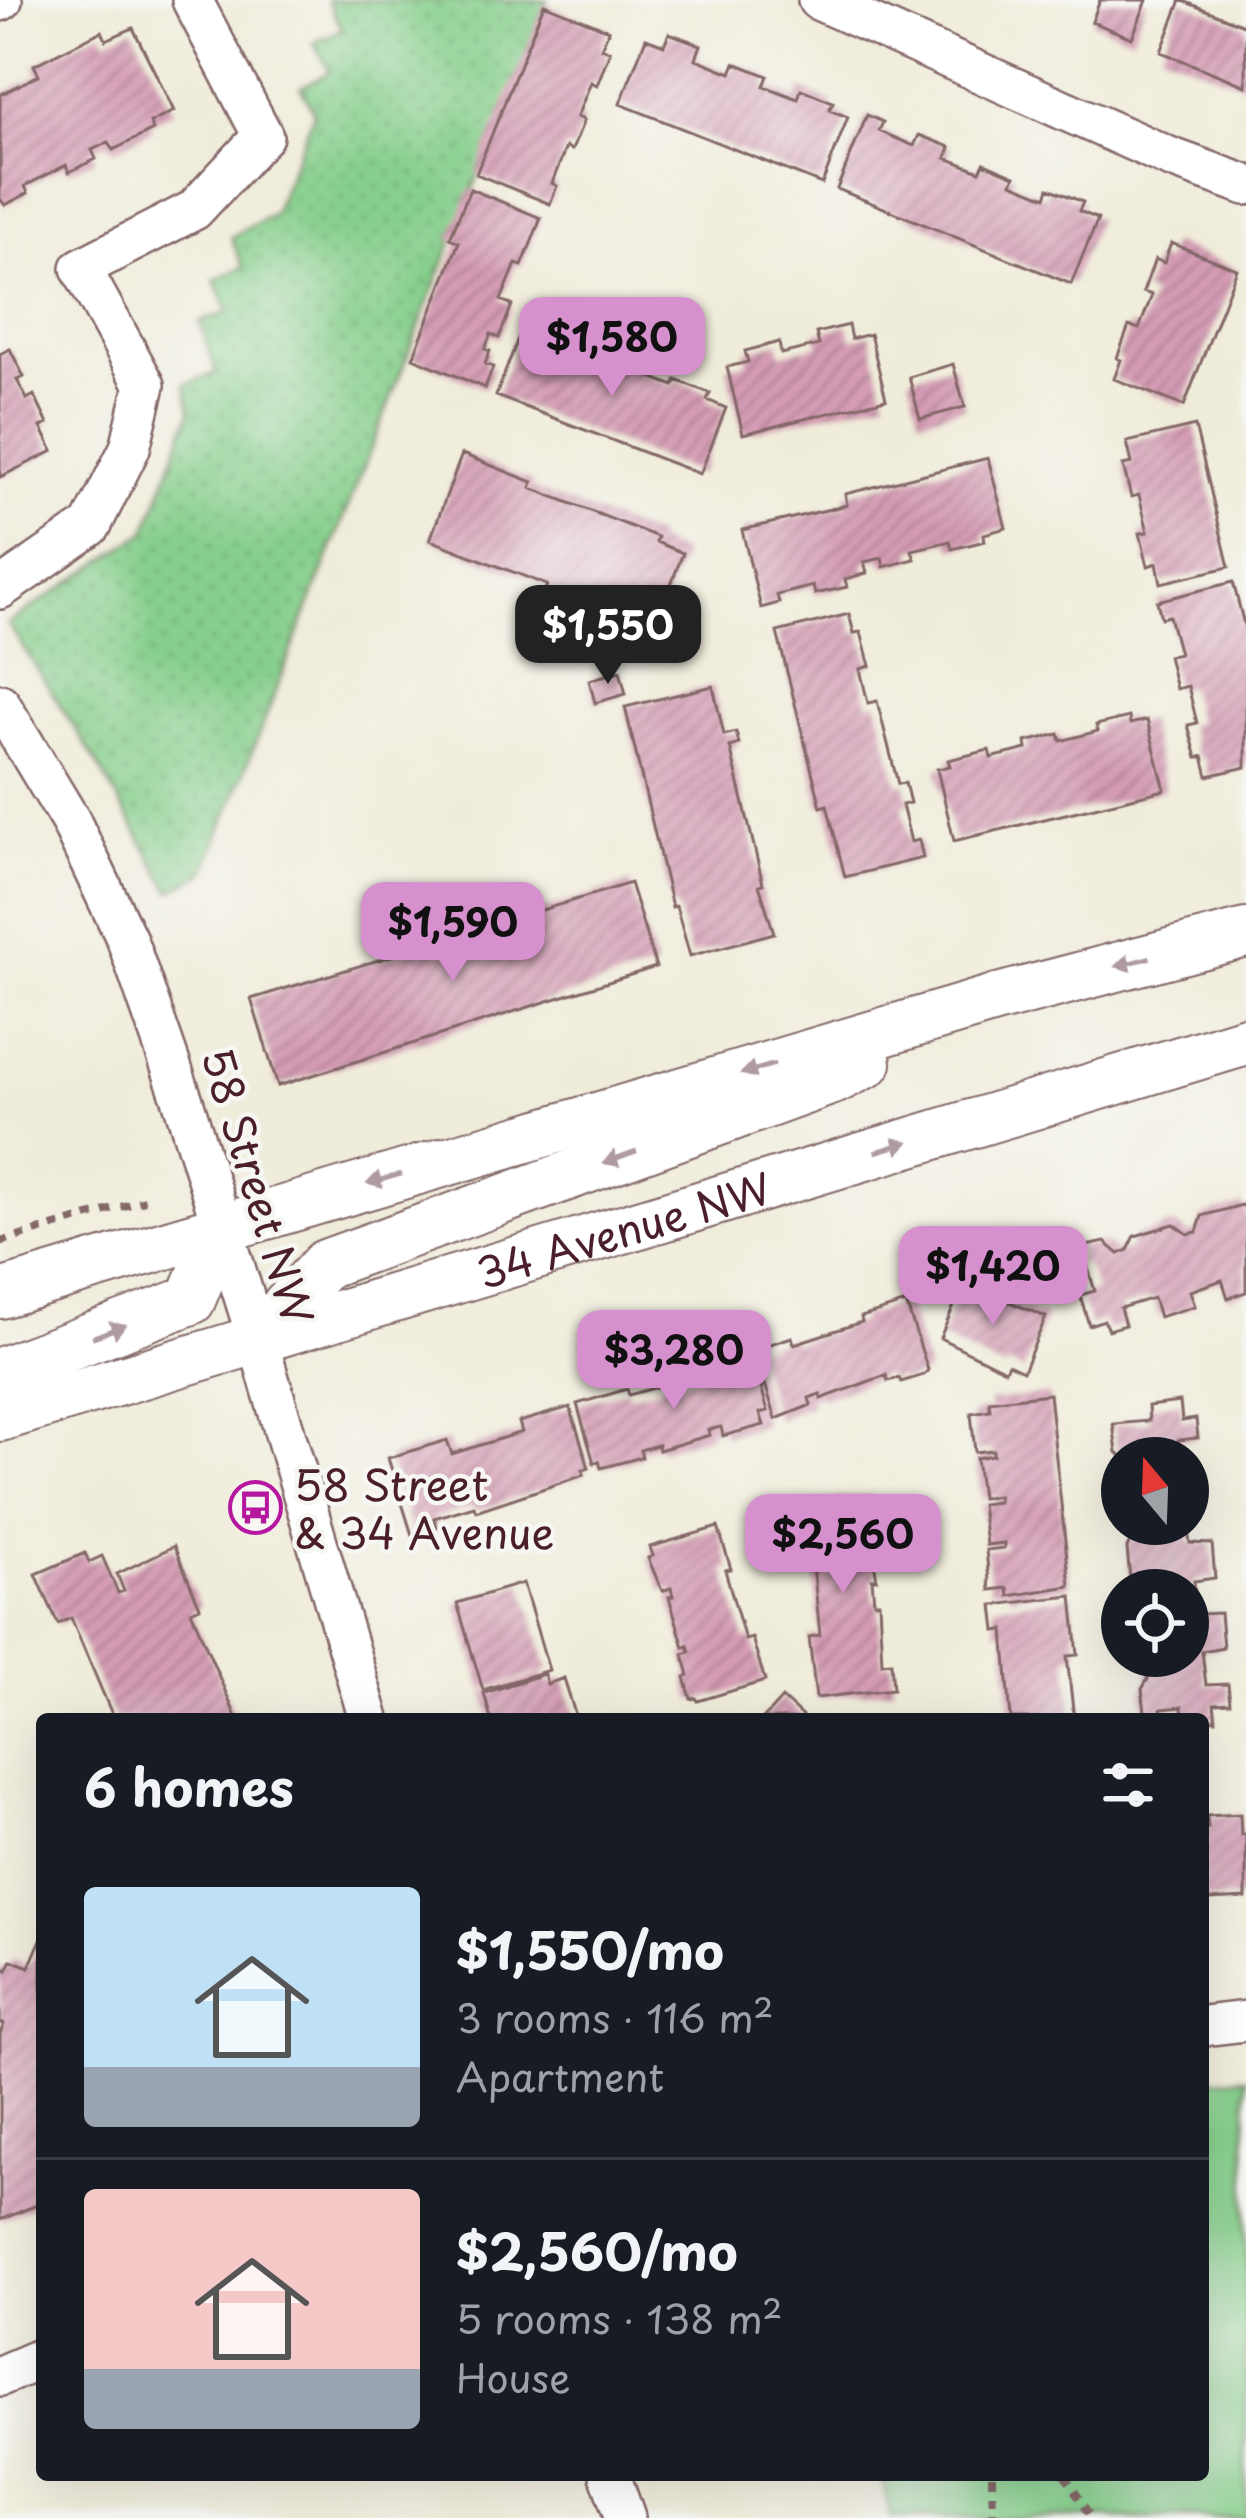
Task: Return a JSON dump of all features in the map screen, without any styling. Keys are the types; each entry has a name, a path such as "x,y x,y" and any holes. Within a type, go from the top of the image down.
{"main road":[{"path":"0,1294 998,998 1246,932"},
{"path":"256,1338 325,1264 835,1079 998,998"},
{"name":"34 Avenue NW","path":"0,1418 1246,1041"},
{"path":"0,1372 191,1300 221,1228"}],"street":[{"path":"0,589 91,526 130,448 145,385 81,268 194,211 263,136 193,0"},
{"path":"818,0 1169,157 1246,185"},
{"name":"58 Street NW","path":"0,704 70,820 127,940 183,1101 367,1713"},
{"path":"1209,2025 1246,2021"},
{"path":"0,2376 36,2361"},
{"path":"612,2481 625,2518"}],"path":[{"path":"0,1242 145,1200"},
{"path":"992,2481 993,2518"},
{"path":"1069,2481 1091,2518"}],"green space":[{"path":"327,0 547,0 204,874 171,891 8,624 146,532 191,411 185,384 216,373 200,322 228,312 215,280 243,267 231,237 273,214 314,113 301,87 330,71 314,43 342,29"},
{"path":"1246,2077 1246,2518 890,2518 883,2481 1209,2481 1209,2080"}],"building":[{"path":"1100,0 1147,0 1132,38 1092,22"},
{"path":"1181,0 1246,26 1246,86 1161,52"},
{"path":"544,4 609,30 601,48 610,51 577,117 584,120 572,150 566,147 552,183 557,186 550,204 476,174"},
{"path":"133,28 174,111 150,123 153,130 113,150 109,142 92,150 96,159 69,172 66,165 25,186 28,193 5,205 0,199 0,95 39,75 34,65 102,31 106,40"},
{"path":"669,33 701,45 696,59 731,73 735,63 768,76 764,86 798,99 801,89 833,102 829,110 848,117 822,184 620,104 646,38 664,45"},
{"path":"867,115 883,122 879,131 914,146 919,135 950,147 946,158 980,171 984,163 1015,176 1012,183 1046,197 1049,188 1083,202 1079,211 1098,219 1071,284 837,189"},
{"path":"470,189 541,218 522,266 516,264 501,300 512,305 499,338 491,334 485,349 490,351 485,364 493,367 485,388 413,358 459,242 450,238"},
{"path":"1171,243 1237,269 1184,406 1114,379 1129,326 1139,329 1152,295 1143,292 1155,259 1164,263"},
{"path":"848,325 851,339 870,334 886,399 743,434 727,367 748,362 745,351 779,342 781,354 819,345 816,333"},
{"path":"522,328 540,335 543,328 610,361 613,355 646,367 643,374 710,393 707,400 726,408 700,474 496,396"},
{"path":"10,349 24,377 17,380 27,399 34,395 48,424 41,427 53,451 0,477 0,354"},
{"path":"953,364 965,407 920,419 909,377"},
{"path":"1195,426 1229,567 1161,583 1157,563 1148,566 1140,533 1148,532 1139,495 1131,497 1123,465 1132,463 1127,442"},
{"path":"462,454 533,482 531,488 658,537 656,542 683,553 652,634 542,598 547,585 430,540"},
{"path":"988,458 1006,528 984,534 985,541 952,549 950,541 912,550 915,559 884,567 882,558 864,562 867,573 845,579 847,587 815,594 813,586 777,595 779,603 761,608 742,530 847,505 845,494"},
{"path":"1233,582 1246,632 1246,767 1208,776 1203,756 1197,758 1188,725 1197,723 1188,686 1176,689 1168,656 1179,654 1169,616 1161,618 1157,601"},
{"path":"849,614 854,633 861,632 870,666 860,669 868,703 877,701 898,784 905,783 910,803 902,805 911,842 919,840 923,858 845,877 827,805 821,807 777,632"},
{"path":"620,671 626,694 595,703 589,680"},
{"path":"713,686 724,735 736,732 739,744 730,747 774,933 690,956 676,906 672,907 625,707"},
{"path":"1129,717 1130,724 1147,720 1165,790 954,841 937,769 950,766 948,760 989,750 991,758 1027,749 1026,742 1059,734 1061,741"},
{"path":"630,883 656,967 278,1086 251,999"},
{"path":"1242,1205 1246,1209 1246,1292 1228,1298 1222,1280 1190,1291 1195,1306 1159,1317 1153,1298 1120,1308 1125,1325 1108,1330 1104,1320 1089,1325 1080,1295 1095,1291 1077,1248 1105,1242 1119,1254 1128,1250 1135,1236 1174,1224 1188,1234 1197,1232 1202,1216"},
{"path":"964,1283 1046,1317 1023,1371 1008,1364 1005,1370 940,1338"},
{"path":"906,1303 928,1370 924,1375 901,1382 899,1378 888,1381 886,1375 821,1399 820,1394 809,1398 811,1405 776,1419 754,1349 792,1337 794,1344"},
{"path":"751,1353 768,1411 760,1413 764,1425 723,1436 721,1427 708,1430 710,1435 659,1450 658,1445 640,1450 642,1457 601,1468 599,1461 594,1463 577,1404 702,1375 700,1368"},
{"path":"1049,1394 1070,1586 1009,1596 1008,1588 990,1590 986,1550 1004,1548 1004,1543 986,1545 981,1504 998,1502 998,1496 981,1498 976,1458 993,1455 993,1450 975,1452 971,1413 990,1410 989,1401"},
{"path":"1180,1402 1182,1421 1196,1419 1198,1437 1115,1437 1113,1424 1149,1421 1148,1406"},
{"path":"570,1407 589,1468 583,1470 584,1475 476,1511 474,1506 434,1518 437,1527 412,1535 388,1458 447,1440 452,1454 522,1432 519,1422"},
{"path":"871,1495 873,1522 867,1523 877,1579 872,1579 874,1602 879,1602 882,1663 891,1662 893,1689 816,1698 809,1637 820,1635 813,1564 801,1565 794,1503"},
{"path":"718,1527 745,1640 752,1638 765,1681 698,1701 691,1699 685,1677 689,1675 683,1654 690,1652 688,1645 684,1647 669,1597 673,1596 671,1588 662,1591 648,1558 653,1556 650,1547"},
{"path":"1212,1544 1215,1578 1209,1579 1209,1569 1129,1569 1127,1548"},
{"path":"174,1546 200,1607 191,1611 234,1713 111,1713 71,1618 58,1624 36,1574 85,1553 89,1562 102,1556 118,1593 124,1591 117,1574"},
{"path":"523,1583 549,1670 483,1690 457,1603"},
{"path":"1072,1596 1078,1655 1067,1656 1073,1713 1011,1713 1004,1630 996,1631 993,1605"},
{"path":"1209,1613 1220,1613 1223,1647 1209,1650"},
{"path":"544,1674 547,1684 564,1678 575,1713 489,1713 484,1693"},
{"path":"1205,1677 1206,1685 1228,1684 1230,1703 1214,1704 1216,1720 1209,1720 1209,1713 1182,1713 1182,1707 1145,1713 1142,1689 1148,1679"},
{"path":"782,1698 798,1713 768,1713"},
{"path":"1240,1814 1241,1835 1246,1834 1246,1898 1209,1899 1209,1816"},
{"path":"36,1951 36,2205 0,2220 0,2034 4,2024 0,2023 0,1967 7,1970 12,1960 29,1967"}],"place":[{"name":"58 Street & 34 Avenue","path":"255,1507"}]}
